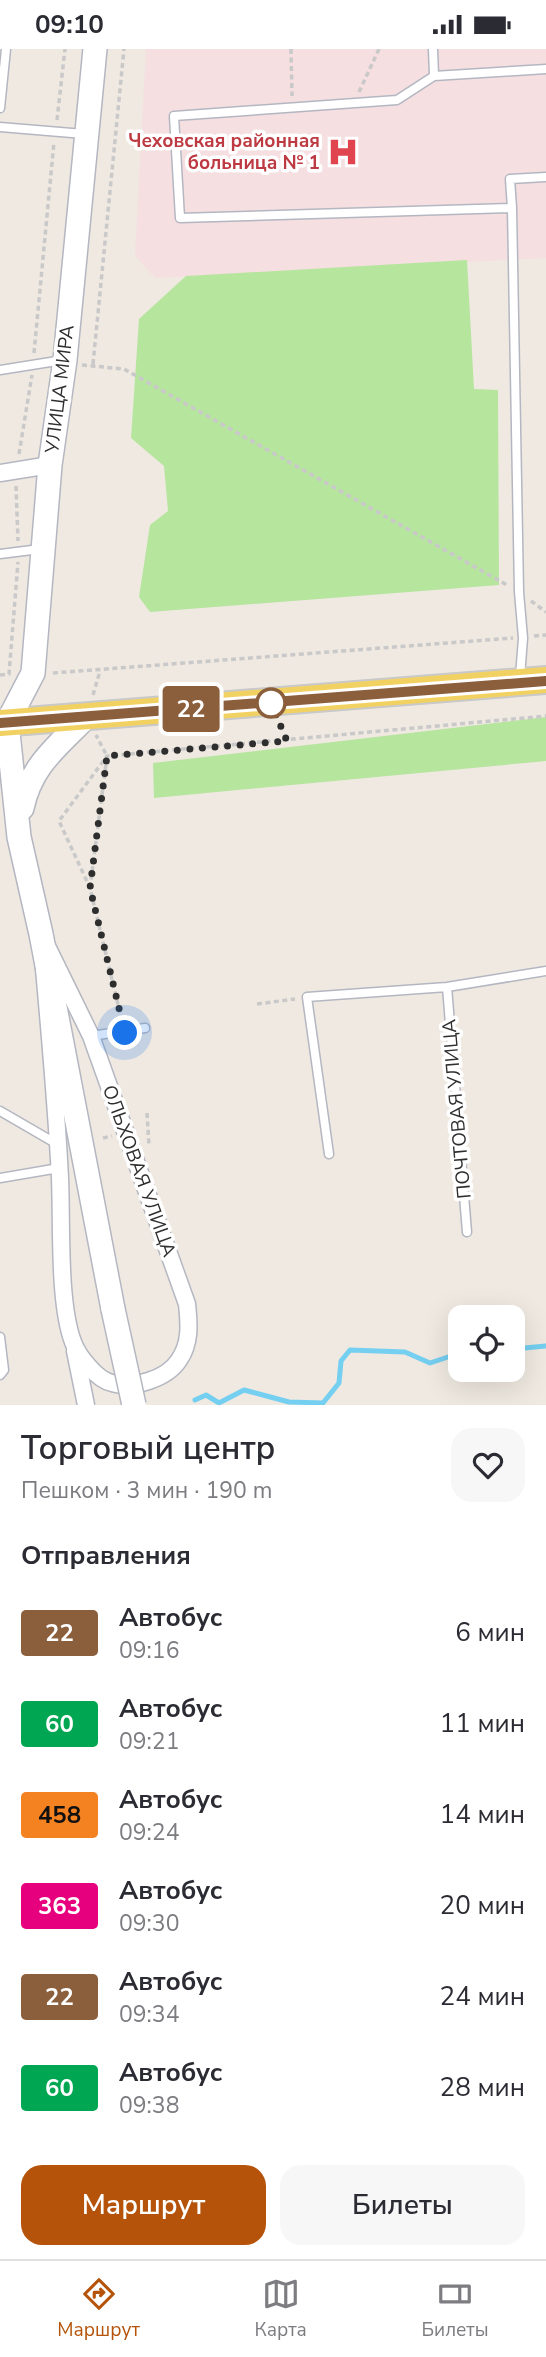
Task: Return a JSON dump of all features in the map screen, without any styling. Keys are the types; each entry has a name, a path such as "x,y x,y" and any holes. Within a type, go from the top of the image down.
{"main road":[{"name":"УЛИЦА МИРА","path":"4,723 33,673 50,465 65,360 94,49"},
{"path":"4,723 533,681"},
{"path":"18,824 27,784 34,772 86,717"},
{"name":"ОЛЬХОВАЯ УЛИЦА","path":"4,723 18,824 134,1405"},
{"path":"0,785 18,824"}],"street":[{"path":"0,473 50,465"},
{"name":"ОЛЬХОВАЯ УЛИЦА","path":"41,935 91,1036 187,1304 190,1325 178,1361 164,1373 138,1384 110,1383 92,1369 73,1345"},
{"name":"ОЛЬХОВАЯ УЛИЦА","path":"41,935 59,1168 66,1319 86,1405"}],"lane":[{"path":"0,108 6,49"},
{"path":"433,49 434,76"},
{"path":"512,208 180,218 174,115 397,100 434,76 546,69"},
{"path":"0,127 86,134"},
{"path":"533,681 523,638 519,592 510,179 546,177"},
{"path":"0,370 65,360"},
{"path":"0,554 43,549"},
{"path":"329,1154 307,997 447,987 546,971"},
{"name":"ПОЧТОВАЯ УЛИЦА","path":"447,987 467,1232"},
{"path":"91,1036 145,1028"},
{"path":"0,1111 57,1144"},
{"path":"0,1178 59,1168"},
{"path":"0,1337 5,1370 0,1375"}],"path":[{"path":"124,49 93,364 124,369 519,592 546,612"},
{"path":"291,49 292,107"},
{"path":"354,103 380,49"},
{"path":"100,671 546,635"},
{"path":"125,1033 90,888 59,821 107,756 546,716"},
{"path":"90,888 107,756"},
{"path":"257,1004 307,997"}],"shaded area":[{"name":"Чеховская районная больница № 1","path":"146,49 546,49 546,258 155,278 135,256"}],"green space":[{"path":"467,260 474,389 498,390 499,585 150,612 139,597 150,525 168,511 164,466 131,438 139,319 186,276"},
{"path":"546,717 546,761 154,798 153,763"}],"waterway":[{"path":"525,1348 546,1346"},
{"path":"195,1400 206,1395 219,1403 244,1390 289,1402 323,1403 339,1383 341,1361 350,1350 405,1352 430,1363 448,1357"}],"bus line":[{"name":"22","path":"0,723 546,681"}],"place":[{"name":"Чеховская районная больница № 1","path":"343,152"}],"route":[{"path":"125,1033 90,888 107,756 287,741 271,703"}]}
